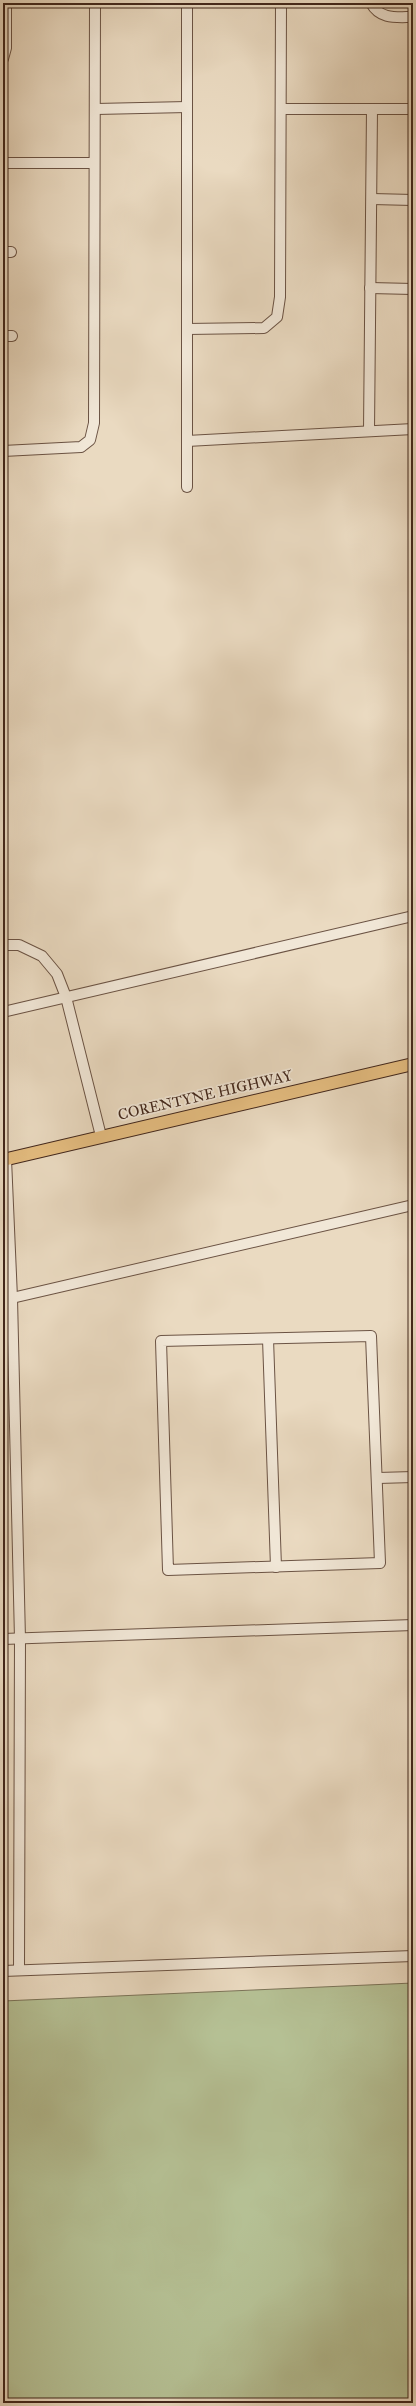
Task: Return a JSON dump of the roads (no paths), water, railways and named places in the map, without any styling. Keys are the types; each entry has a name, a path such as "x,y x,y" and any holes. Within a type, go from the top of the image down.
{"main road":[{"name":"CORENTYNE HIGHWAY","path":"4,1165 101,1136 413,1064"}],"street":[{"path":"3,59 6,48 6,3"},
{"path":"3,451 81,447 90,440 94,423 94,163 96,109 95,3"},
{"path":"187,3 187,487"},
{"path":"187,329 264,328 277,317 280,296 281,3"},
{"path":"372,3 375,10 386,17 413,17"},
{"path":"96,109 187,106"},
{"path":"281,109 413,109"},
{"path":"369,431 372,109"},
{"path":"3,163 94,163"},
{"path":"372,199 413,200"},
{"path":"370,288 413,289"},
{"path":"187,440 413,429"},
{"path":"3,1012 413,916"},
{"path":"3,945 19,945 42,956 57,974 66,997 101,1136"},
{"path":"4,1165 20,1639 20,1970"},
{"path":"8,1299 413,1205"},
{"path":"371,1336 378,1478 380,1563 168,1570 161,1341 268,1339 371,1336"},
{"path":"268,1339 276,1566"},
{"path":"378,1478 413,1477"},
{"path":"3,1639 413,1625"},
{"path":"3,1971 413,1956"}]}
